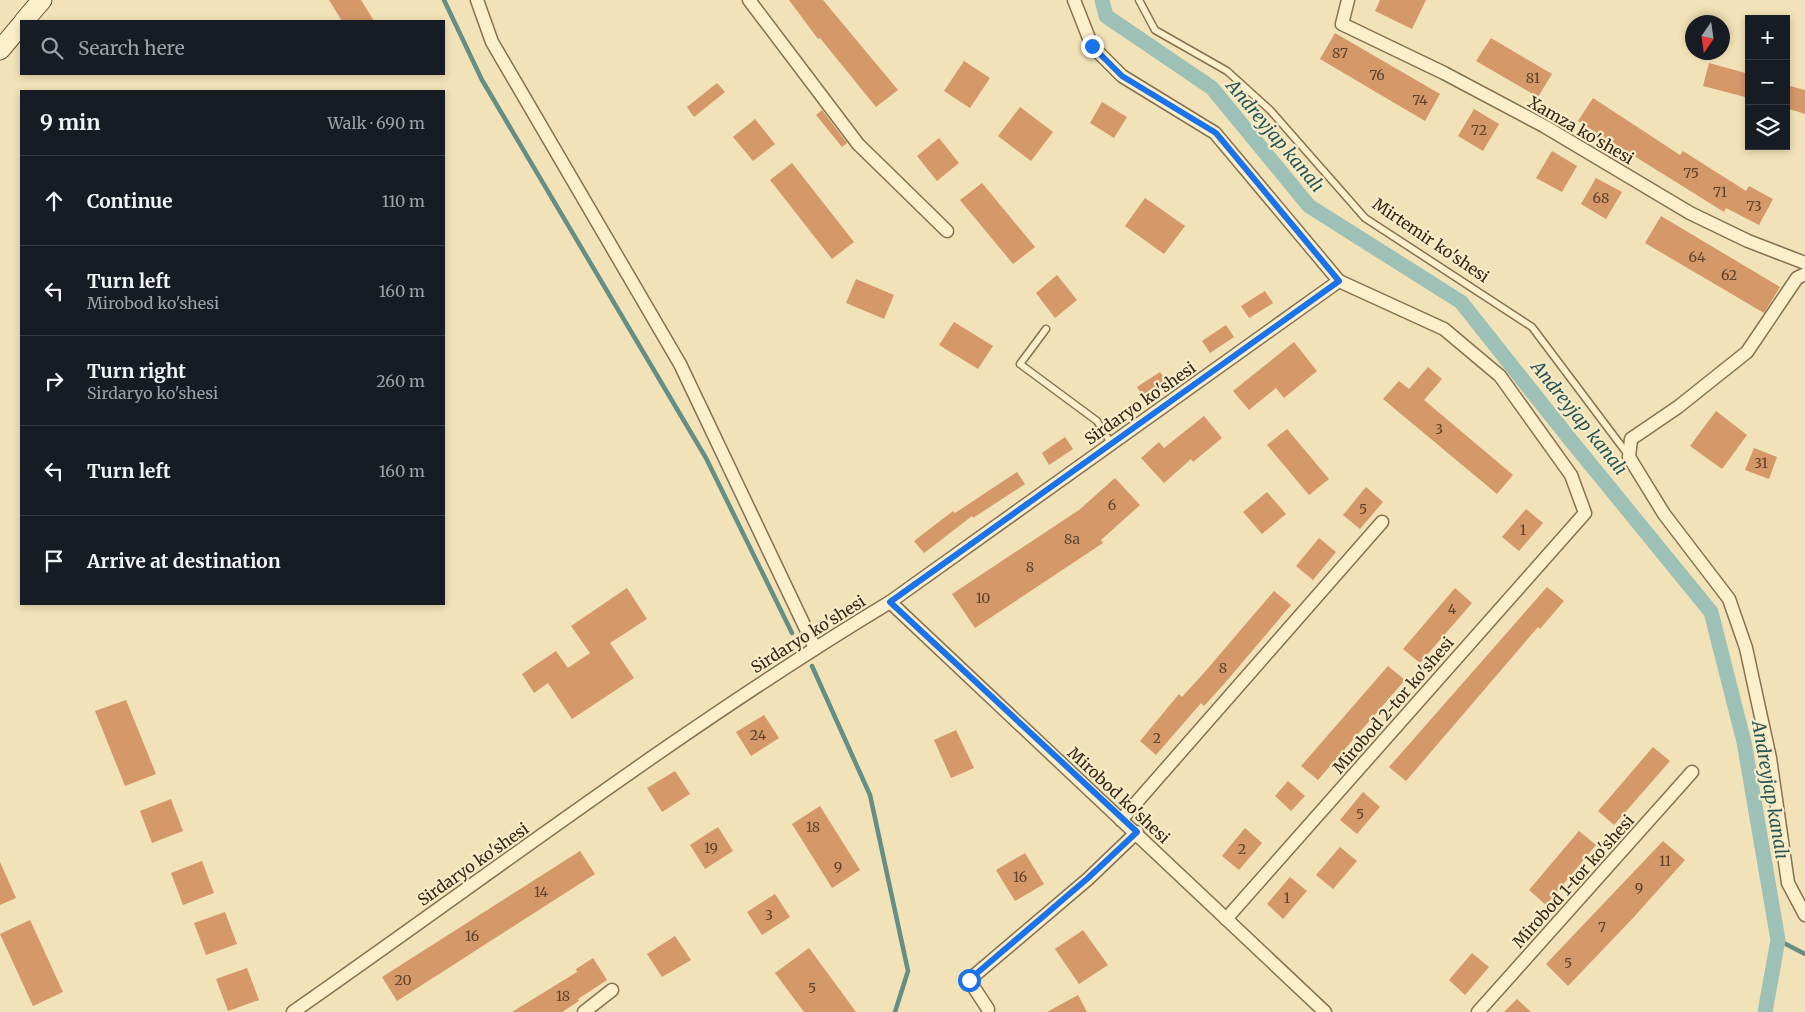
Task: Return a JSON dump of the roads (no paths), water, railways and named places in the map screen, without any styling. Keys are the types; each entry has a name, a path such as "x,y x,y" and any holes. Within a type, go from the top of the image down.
{"street":[{"path":"25,20 42,0"},
{"path":"477,0 492,42 680,364 814,648"},
{"path":"749,0 858,144 947,231"},
{"path":"1074,0 1092,46 1122,76 1216,133 1339,281"},
{"name":"Xamza ko'shesi","path":"1348,0 1342,24 1444,73 1544,126 1690,213 1748,241 1805,263"},
{"path":"0,50 20,26"},
{"path":"1629,457 1631,439 1678,407 1746,352 1796,278 1805,274"},
{"name":"Sirdaryo ko'shesi","path":"294,1012 648,760 814,648 890,602 1339,281"},
{"name":"Mirobod 2-tor ko'shesi","path":"1226,919 1585,513 1571,475 1500,376 1444,328 1339,281"},
{"name":"Mirtemir ko'shesi","path":"1629,457 1664,514 1729,599 1746,648 1770,758 1788,883 1805,915"},
{"path":"1121,820 1382,522"},
{"name":"Mirobod ko'shesi","path":"890,602 1121,820 1137,832 1325,1012"},
{"name":"Mirobod 1-tor ko'shesi","path":"1478,1012 1692,772"},
{"path":"988,1009 969,980 1088,878 1137,832"},
{"path":"584,1012 612,990"}],"lane":[{"name":"Mirtemir ko'shesi","path":"1139,0 1155,30 1227,71 1270,110 1365,218 1532,326 1629,457"},
{"path":"1046,329 1020,364 1097,421 1112,443"}],"waterway":[{"path":"444,0 482,80 706,458 792,633"},
{"name":"Andreyjap kanalı","path":"1102,0 1106,16 1212,88 1309,206 1461,302 1711,612 1744,742 1778,940 1765,1012"},
{"path":"812,666 870,795 908,971 895,1012"},
{"path":"1778,940 1805,954"}]}
